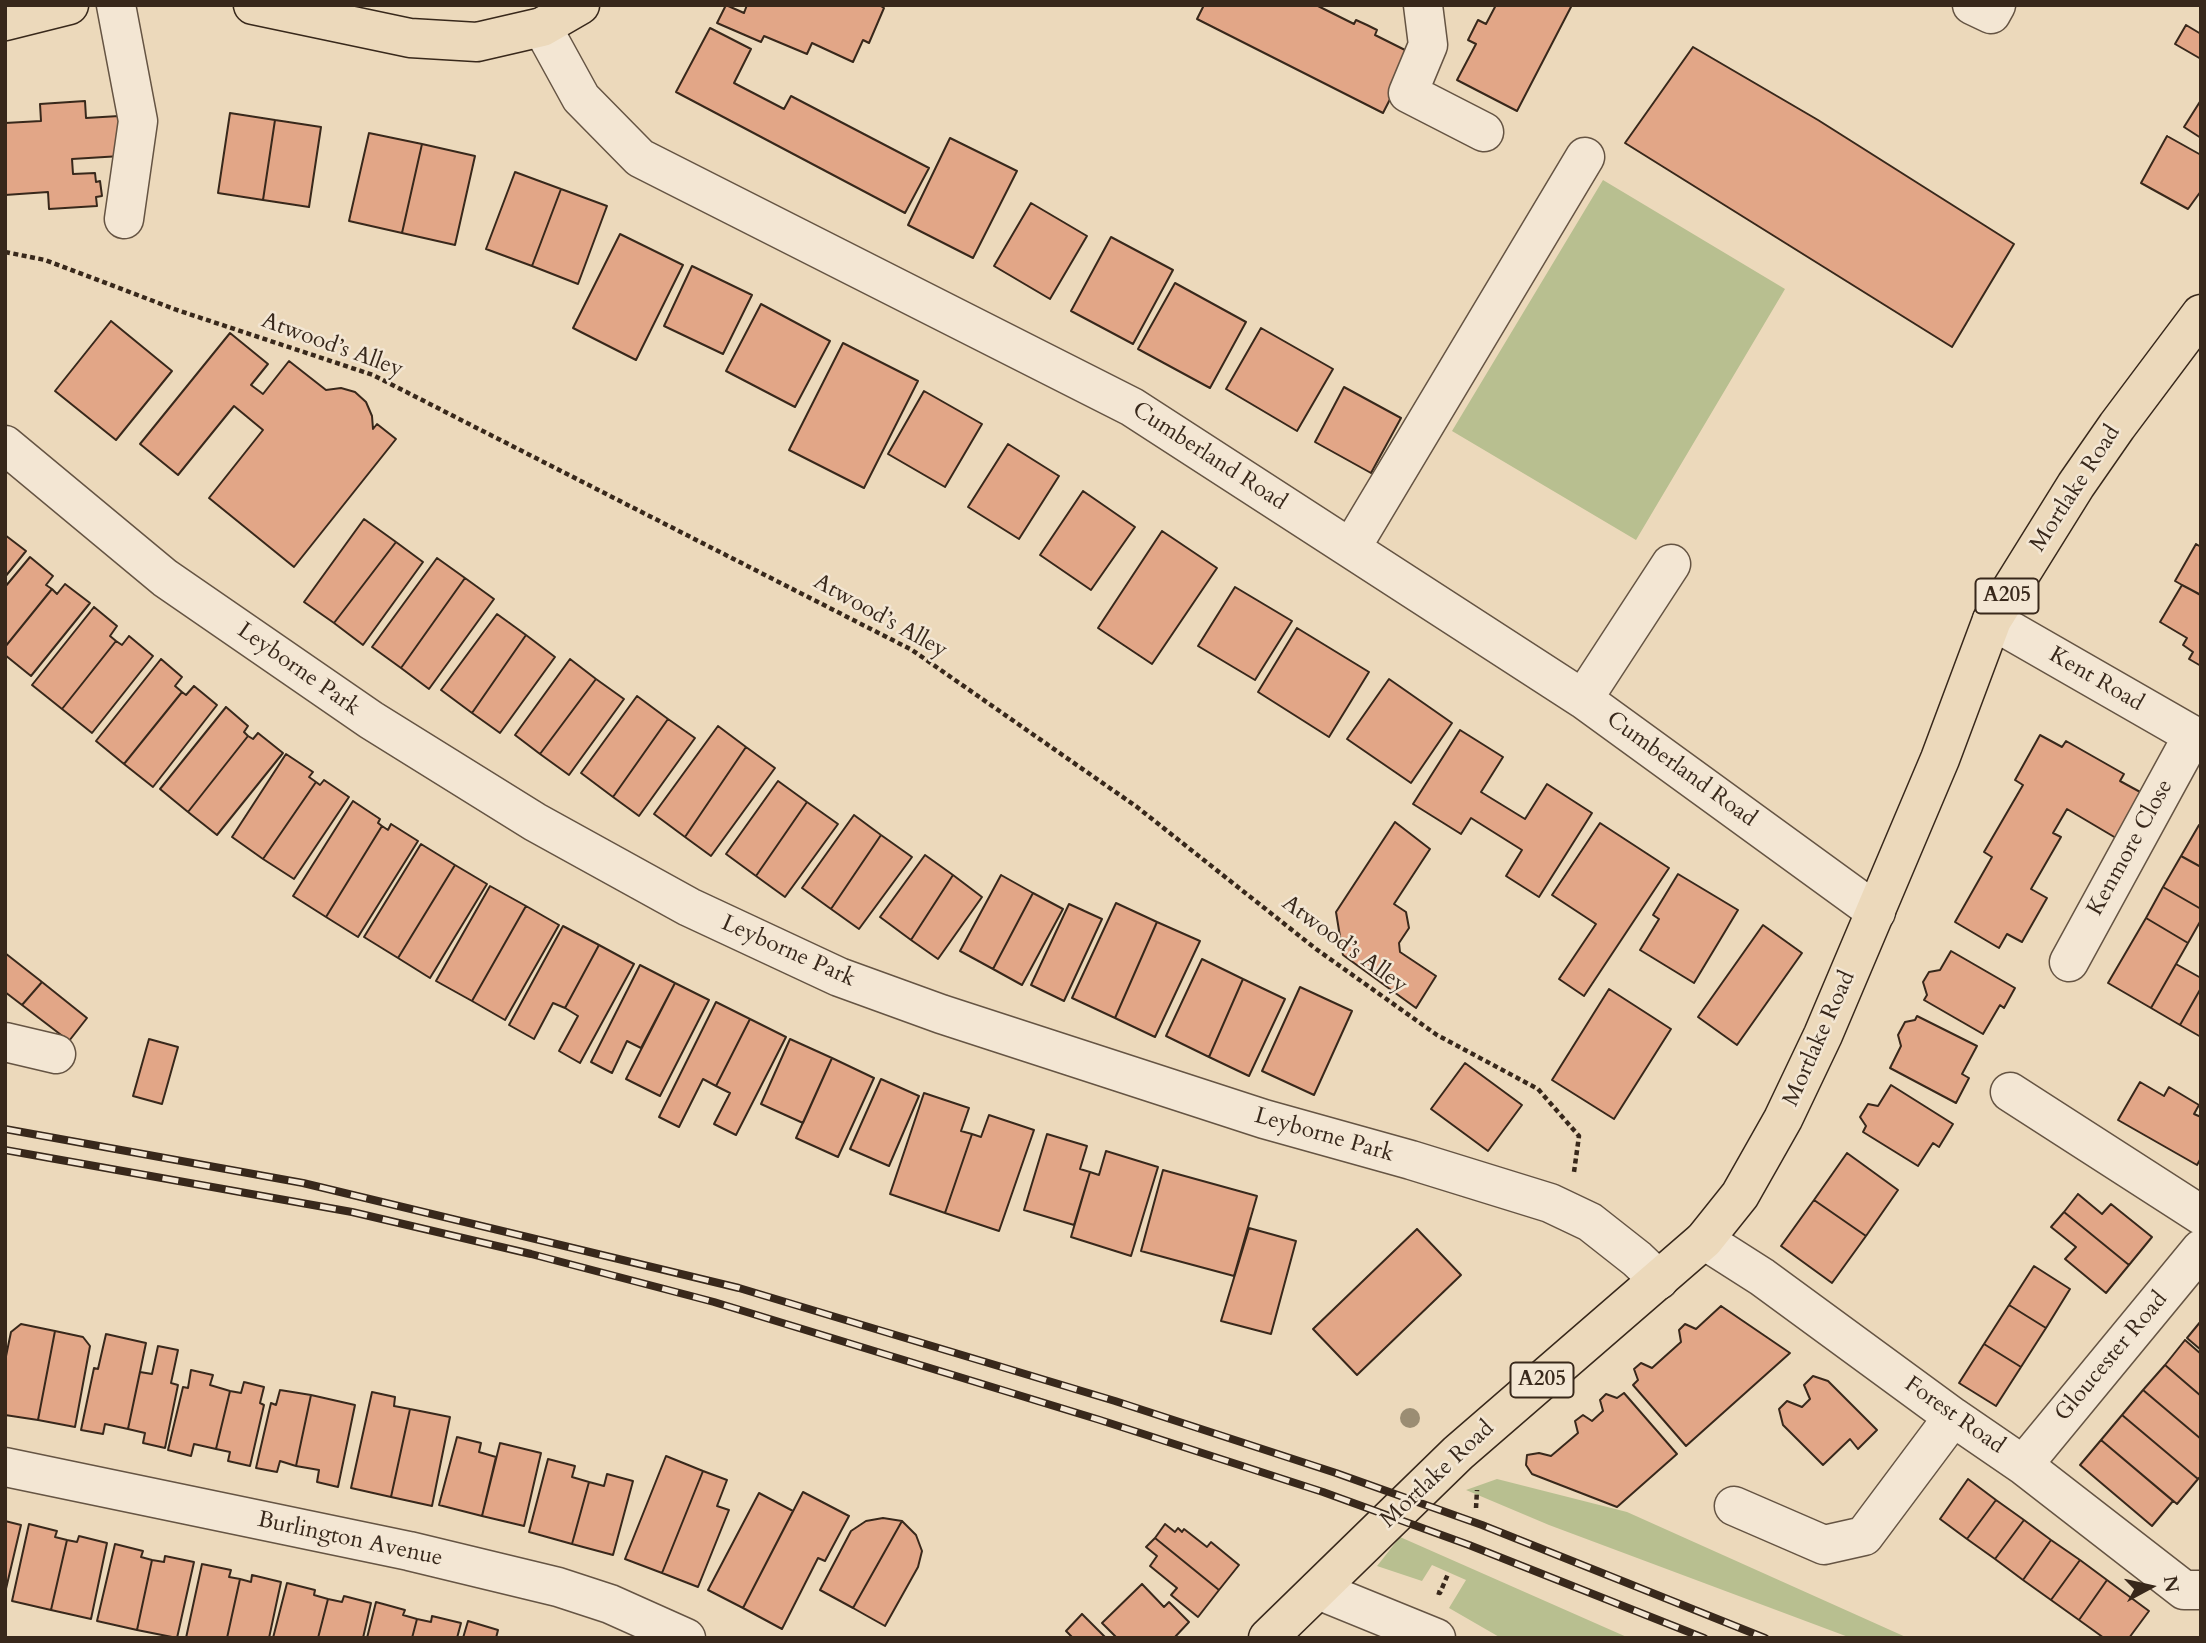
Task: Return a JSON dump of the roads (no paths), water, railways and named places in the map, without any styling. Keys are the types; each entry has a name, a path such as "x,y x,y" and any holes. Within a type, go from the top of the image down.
{"main road":[{"path":"5,21 69,5"},
{"path":"253,5 410,38 477,42 542,27 580,5"},
{"name":"Mortlake Road","path":"1268,1638 1458,1453 1704,1240 1740,1195 1783,1119 1876,912 1940,759 1992,620 2077,485 2201,314"}],"street":[{"path":"117,5 138,121 124,219"},
{"path":"1423,5 1428,45 1408,93 1484,132"},
{"path":"1972,5 1991,14 1996,5"},
{"name":"Cumberland Road","path":"542,27 581,98 640,158 1132,407 1583,699 1876,912"},
{"path":"1350,548 1585,157"},
{"name":"Leyborne Park","path":"5,445 165,578 371,720 535,822 689,907 839,976 941,1014 1264,1119 1550,1203 1590,1222 1659,1280"},
{"path":"1583,699 1671,564"},
{"name":"Kent Road","path":"1992,620 2197,737"},
{"name":"Kenmore Close","path":"2070,962 2197,737"},
{"path":"5,1042 56,1054"},
{"path":"2010,1092 2201,1215"},
{"name":"Forest Road","path":"1704,1240 1762,1278 2023,1465 2184,1590 2201,1590"},
{"name":"Gloucester Road","path":"2023,1465 2201,1250"},
{"path":"1734,1506 1824,1545 1864,1536 1953,1417"},
{"name":"Burlington Avenue","path":"5,1467 409,1551 558,1587 610,1604 686,1638"},
{"path":"1318,1590 1436,1638"}],"railway":[{"path":"5,1129 303,1183 739,1288 1115,1401 1336,1473 1482,1525 1765,1638"},
{"path":"5,1150 352,1212 531,1254 714,1302 1100,1420 1323,1492 1469,1545 1704,1638"}]}
